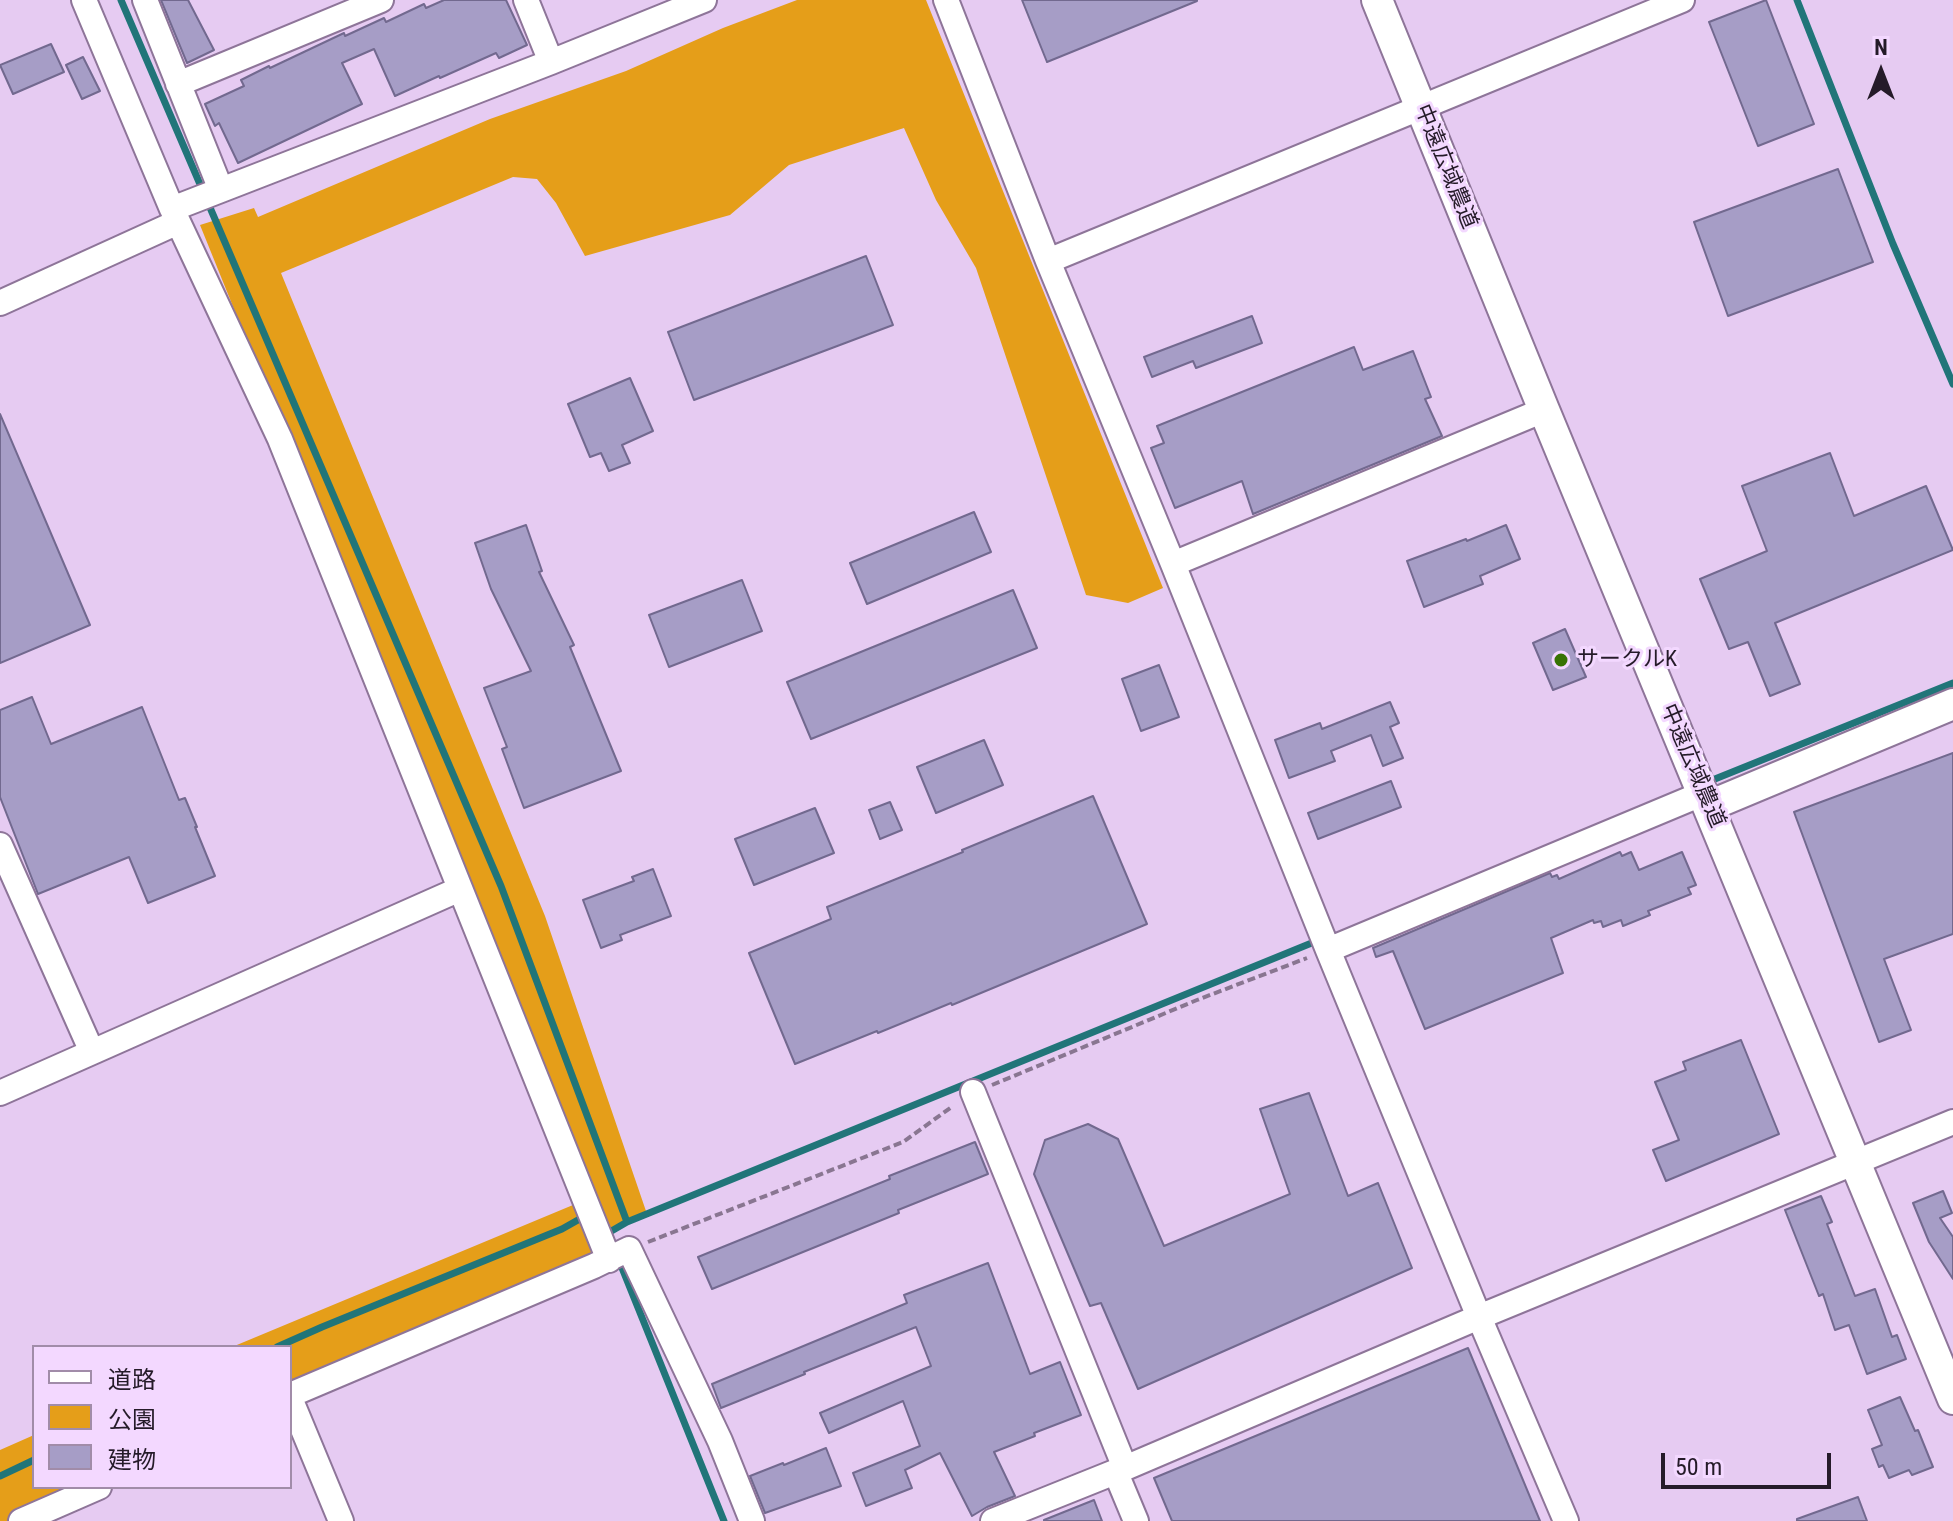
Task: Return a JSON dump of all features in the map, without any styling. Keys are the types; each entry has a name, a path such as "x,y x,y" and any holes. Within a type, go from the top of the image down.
{"street":[{"path":"84,0 175,216 280,439 460,889 619,1254 720,1441 752,1521"},
{"path":"145,0 221,190"},
{"path":"178,84 381,0"},
{"path":"526,0 551,62"},
{"path":"0,303 221,190 704,0"},
{"path":"946,0 1048,261 1328,950 1566,1521"},
{"name":"中遠広域農道","path":"1377,0 1953,1399"},
{"path":"1048,261 1682,0"},
{"path":"1173,564 1544,410"},
{"path":"1328,950 1953,704"},
{"path":"0,845 92,1052"},
{"path":"0,1093 460,889"},
{"path":"973,1092 1120,1470 1136,1521"},
{"path":"993,1521 1953,1122"},
{"path":"292,1395 619,1254"},
{"path":"292,1401 341,1521"},
{"path":"21,1521 94,1489"}],"path":[{"path":"619,1254 903,1142 973,1092 1328,950"}],"green space":[{"path":"797,0 926,0 1163,588 1128,603 1086,595 976,268 936,200 904,128 789,165 730,215 585,256 556,203 537,179 513,177 281,273 545,916 647,1214 608,1233 200,225 254,208 258,217 490,119 626,71 723,28"},
{"path":"585,1200 606,1252 292,1398 292,1345 237,1345"},
{"path":"32,1436 32,1489 91,1489 14,1521 0,1521 0,1450"}],"building":[{"path":"161,0 188,0 214,50 187,63"},
{"path":"444,0 506,0 527,45 499,58 496,53 395,96 374,49 342,63 362,104 238,163 219,123 215,126 205,104 244,86 241,80 344,33 345,36 384,18 386,22 424,4 426,8"},
{"path":"1022,0 1197,0 1197,1 1047,62"},
{"path":"1766,0 1814,124 1758,146 1709,22"},
{"path":"51,44 64,72 13,94 0,65"},
{"path":"83,57 100,91 82,99 66,65"},
{"path":"1838,169 1873,262 1728,316 1694,222"},
{"path":"866,256 893,325 694,400 668,332"},
{"path":"1252,316 1262,343 1196,368 1193,361 1152,377 1144,357"},
{"path":"1354,347 1363,370 1413,351 1431,397 1425,399 1442,436 1253,514 1242,481 1175,508 1151,448 1164,443 1157,426"},
{"path":"630,378 653,431 622,445 630,463 609,471 601,453 590,457 568,404"},
{"path":"0,414 90,625 0,663"},
{"path":"1830,453 1854,516 1926,486 1953,550 1775,623 1800,684 1770,696 1748,642 1729,649 1700,579 1767,551 1742,486"},
{"path":"974,512 991,552 867,604 850,563"},
{"path":"526,525 542,571 539,572 574,645 570,647 621,771 524,808 502,749 507,747 484,688 531,671 491,589 475,543"},
{"path":"1506,525 1520,559 1480,576 1483,584 1424,607 1407,561"},
{"path":"742,580 762,631 669,667 649,615"},
{"path":"1013,590 1037,648 811,739 787,682"},
{"path":"1565,629 1586,677 1553,690 1533,643"},
{"path":"1159,665 1179,717 1141,731 1122,679"},
{"path":"32,697 51,744 142,707 179,800 185,798 215,876 148,903 129,857 38,894 0,797 0,710"},
{"path":"1390,702 1399,723 1390,727 1403,758 1383,766 1371,735 1331,751 1335,761 1289,778 1275,740 1320,723 1322,729"},
{"path":"984,740 1003,785 936,813 917,767"},
{"path":"1953,753 1953,934 1884,959 1911,1030 1879,1042 1794,812"},
{"path":"1391,781 1401,807 1318,839 1308,813"},
{"path":"1093,796 1147,924 952,1005 795,1064 749,953 831,919 827,907"},
{"path":"890,802 902,830 880,839 869,810"},
{"path":"815,808 834,853 754,885 735,839"},
{"path":"1620,852 1622,856 1631,852 1639,870 1682,852 1696,885 1688,888 1691,894 1648,911 1650,915 1623,926 1621,920 1603,927 1601,921 1594,923 1593,920 1551,938 1563,973 1425,1029 1393,951 1376,957 1373,948 1550,873 1559,879"},
{"path":"653,869 671,916 620,935 622,940 601,948 583,900 634,881 632,877"},
{"path":"1741,1040 1779,1134 1666,1181 1653,1150 1679,1140 1655,1082 1686,1070 1683,1062"},
{"path":"1309,1093 1348,1196 1378,1183 1412,1268 1138,1389 1101,1303 1090,1306 1034,1174 1045,1140 1088,1124 1118,1139 1164,1246 1290,1194 1260,1109"},
{"path":"975,1142 988,1174 712,1289 698,1257"},
{"path":"1943,1191 1952,1213 1940,1218 1953,1237 1953,1279 1929,1242 1913,1203"},
{"path":"1821,1196 1832,1222 1827,1224 1855,1296 1875,1289 1892,1337 1897,1335 1906,1359 1867,1374 1849,1325 1835,1330 1823,1294 1819,1296 1785,1210"},
{"path":"988,1263 1030,1374 1060,1362 1081,1415 994,1452 1015,1496 972,1516 940,1453 905,1470 912,1488 866,1506 853,1473 920,1446 903,1401 829,1433 820,1413 931,1366 916,1327 721,1408 712,1384 907,1303 904,1295"},
{"path":"1468,1348 1540,1521 1172,1521 1154,1478"},
{"path":"1900,1397 1933,1467 1912,1475 1909,1470 1889,1478 1883,1465 1879,1467 1872,1449 1882,1445 1868,1410"},
{"path":"826,1448 841,1486 765,1513 750,1476"},
{"path":"1858,1497 1867,1521 1797,1521 1797,1519"},
{"path":"1094,1500 1102,1521 1044,1521 1044,1520"}],"waterway":[{"path":"121,0 501,886 627,1222"},
{"path":"1797,0 1893,244 1953,384"},
{"path":"1705,783 1953,683"},
{"path":"608,1233 627,1222 1319,940"},
{"path":"282,1345 562,1229 585,1216 587,1218"},
{"path":"618,1258 724,1521"},
{"path":"0,1476 32,1461"}],"place":[{"name":"サークルK","path":"1561,660"}]}
